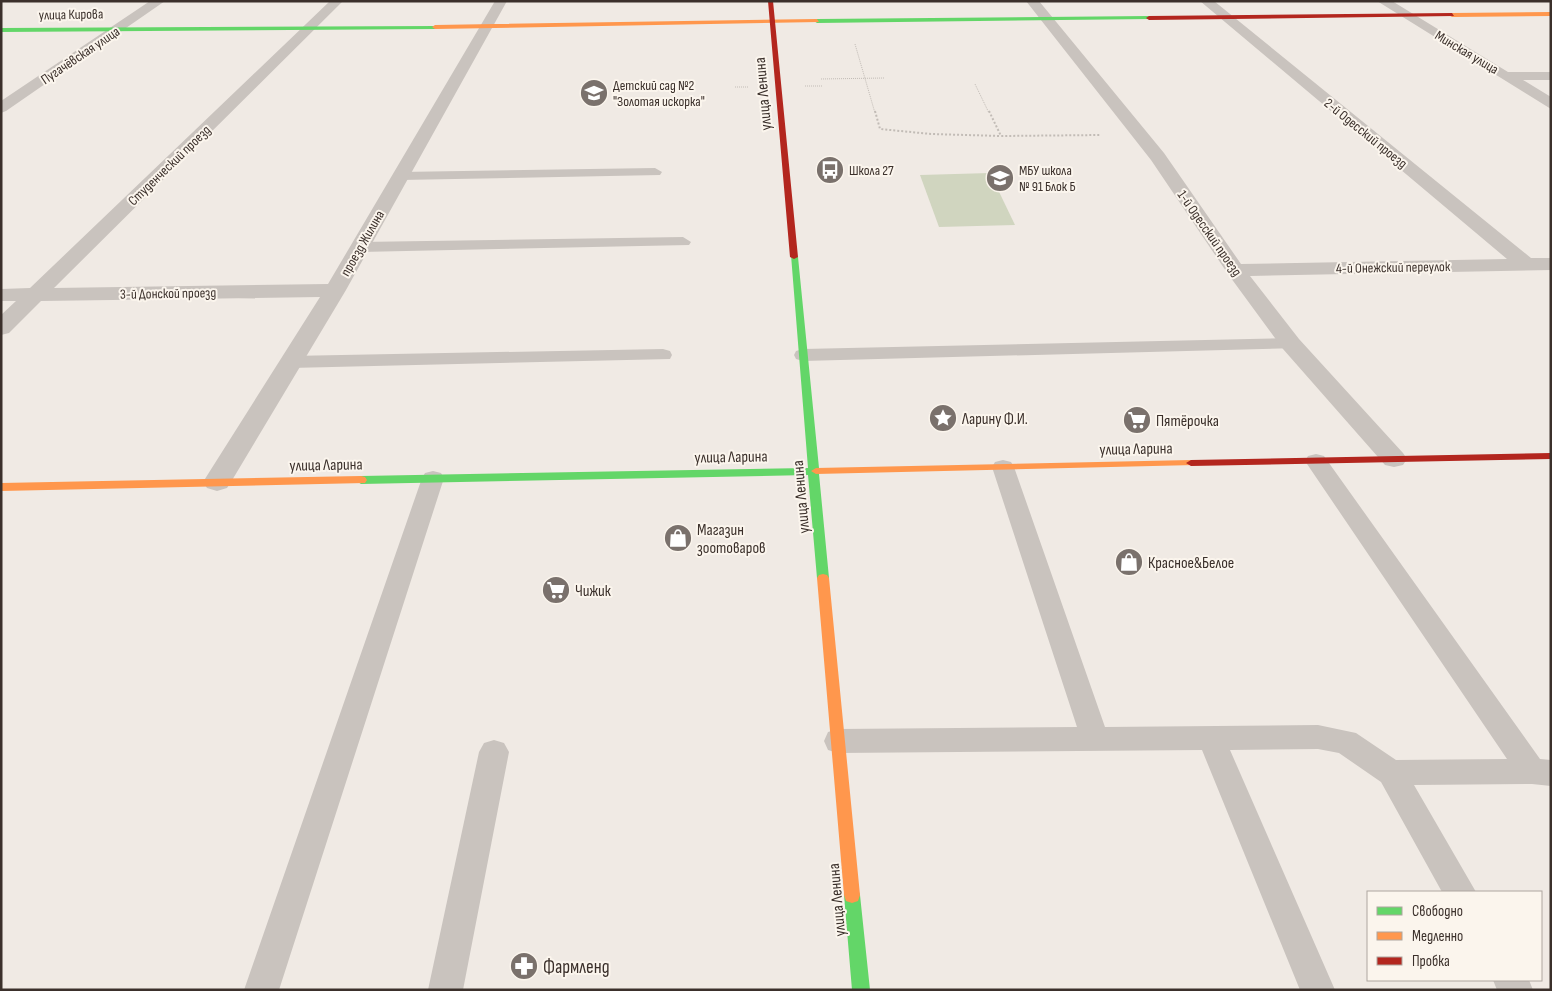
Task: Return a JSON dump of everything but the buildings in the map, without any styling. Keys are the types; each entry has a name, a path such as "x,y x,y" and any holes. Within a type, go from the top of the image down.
{"street":[{"name":"Пугачёвская улица","path":"1,108 159,1"},
{"name":"Студенческий проезд","path":"1,328 337,1"},
{"name":"проезд Жилина","path":"217,482 335,290 501,1"},
{"name":"улица Ленина","path":"770,1 861,990"},
{"name":"1-й Одесский проезд","path":"1032,1 1158,157 1235,270 1291,344 1394,459"},
{"name":"2-й Одесский проезд","path":"1206,1 1526,264"},
{"name":"Минская улица","path":"1383,1 1551,104"},
{"name":"улица Кирова","path":"1,30 486,27 772,21 1551,14"},
{"path":"1505,76 1551,76"},
{"path":"1,95 20,95"},
{"name":"4-й Онежский переулок","path":"1235,270 1551,264"},
{"name":"3-й Донской проезд","path":"1,295 335,290"},
{"name":"улица Ларина","path":"1,487 1551,456"}],"lane":[{"path":"400,176 656,172"},
{"path":"360,247 683,242"},
{"path":"803,355 1291,344"},
{"path":"290,362 663,355"},
{"path":"1316,461 1542,772"},
{"path":"1003,467 1095,739"},
{"path":"261,990 433,478"},
{"path":"838,741 1318,736 1346,742 1391,773 1459,891"},
{"path":"1211,738 1318,990"},
{"path":"445,990 494,752"},
{"path":"1391,773 1542,772"}],"path":[{"path":"853,39 880,129 930,134 1001,136 1101,135"},
{"path":"821,79 884,78"},
{"path":"975,84 1001,136"},
{"path":"800,86 822,86"},
{"path":"735,87 750,87"}],"green space":[{"path":"990,173 1015,225 939,227 920,175"}],"traffic: fast":[{"path":"817,21 1149,18"},
{"path":"1,30 435,27"},
{"path":"794,257 823,578"},
{"path":"361,480 816,471"},
{"path":"852,895 861,990"}],"traffic: slow":[{"path":"1452,15 1551,14"},
{"path":"435,27 817,21"},
{"path":"816,471 1191,463"},
{"path":"1,487 361,480"},
{"path":"823,578 852,895"}],"traffic: jam":[{"path":"770,1 794,257"},
{"path":"1149,18 1452,15"},
{"path":"1191,463 1551,456"}],"place":[{"name":"Детский сад №2 \"Золотая искорка\"","path":"594,93"},
{"name":"Школа 27","path":"830,170"},
{"name":"МБУ школа № 91 Блок Б","path":"1000,178"},
{"name":"Ларину Ф.И.","path":"943,418"},
{"name":"Пятёрочка","path":"1137,420"},
{"name":"Магазин зоотоваров","path":"678,538"},
{"name":"Красное&Белое","path":"1129,562"},
{"name":"Чижик","path":"556,590"},
{"name":"Фармленд","path":"524,966"}]}
